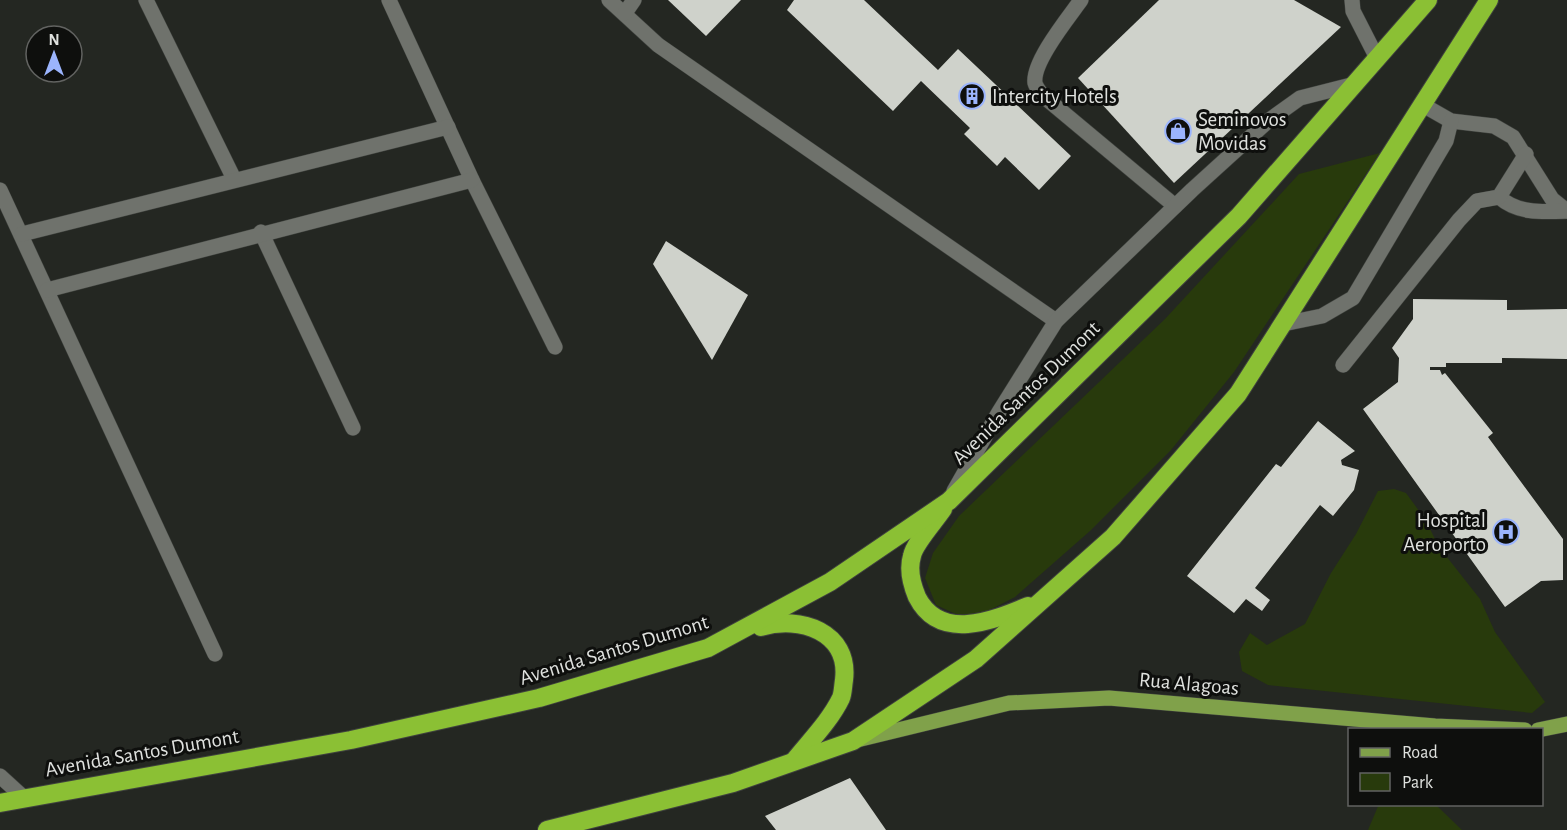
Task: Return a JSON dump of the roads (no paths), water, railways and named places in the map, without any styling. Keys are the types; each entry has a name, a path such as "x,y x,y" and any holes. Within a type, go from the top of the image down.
{"highway":[{"name":"Avenida Santos Dumont","path":"0,803 23,797 351,740 539,698 708,648 830,582 949,501 1239,216 1428,0"},
{"path":"547,830 733,783 853,741 976,659 1113,537 1238,394 1489,0"},
{"path":"949,501 912,555 912,585 924,610 944,622 972,625 1010,614 1046,596"},
{"path":"708,648 778,622 818,628 837,643 846,668 842,697 792,763"}],"main road":[{"name":"Rua Alagoas","path":"853,741 1009,703 1109,698 1435,726 1495,728"},
{"path":"1543,728 1567,724"}],"street":[{"path":"146,0 234,179"},
{"path":"389,0 472,180 555,347"},
{"path":"609,0 629,6 658,45 1056,321"},
{"path":"1352,0 1353,11 1377,58"},
{"path":"1074,2 1037,71 1035,83 1042,95 1175,206"},
{"path":"949,501 999,412 1056,321 1175,206 1268,122 1300,98 1354,84"},
{"path":"1423,105 1451,121 1494,126 1513,137 1526,154 1552,199 1567,211 1534,212 1508,204 1499,197"},
{"path":"1283,324 1322,316 1353,298 1446,141 1451,121"},
{"path":"22,234 234,179 448,128"},
{"path":"1343,365 1459,220 1478,201 1499,197 1526,154"},
{"path":"47,290 261,232 472,180"},
{"path":"0,190 7,219 22,234 215,654"},
{"path":"261,232 353,428"},
{"path":"0,776 23,797"}],"place":[{"name":"Intercity Hotels","path":"972,96"},
{"name":"Seminovos Movidas","path":"1178,131"},
{"name":"Hospital Aeroporto","path":"1506,532"}]}
